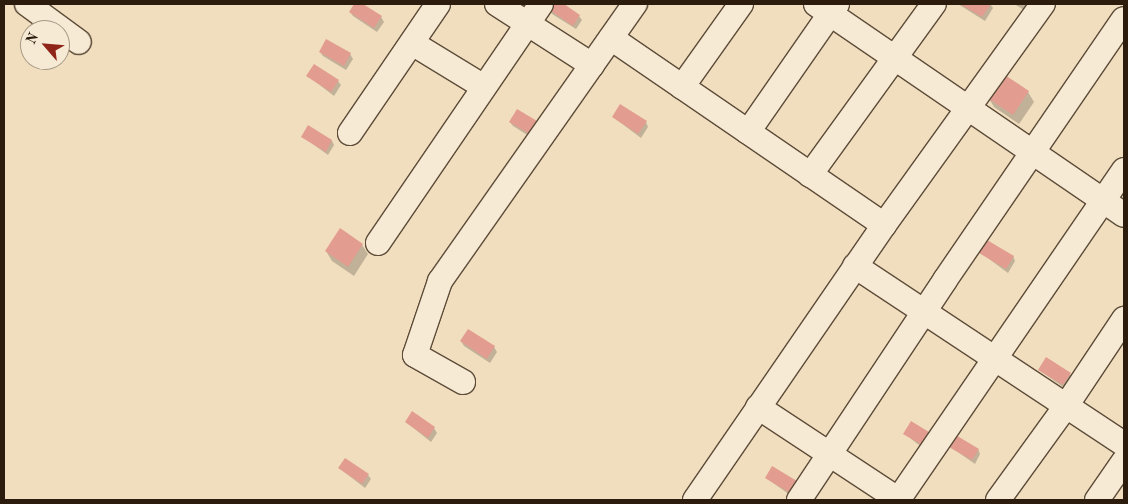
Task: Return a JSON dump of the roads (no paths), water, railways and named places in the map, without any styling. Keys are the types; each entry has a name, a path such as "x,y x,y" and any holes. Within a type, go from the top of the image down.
{"street":[{"path":"27,4 79,42"},
{"path":"350,133 438,4"},
{"path":"497,4 592,65"},
{"path":"378,243 541,4"},
{"path":"463,382 415,355 440,281 636,4"},
{"path":"682,87 741,4"},
{"path":"810,175 934,4"},
{"path":"694,500 855,266 1043,4"},
{"path":"748,132 828,7 895,58 1124,215"},
{"path":"799,500 924,311 1124,19"},
{"path":"611,38 884,226"},
{"path":"412,43 484,86"},
{"path":"758,407 898,500 1124,170"},
{"path":"855,266 994,360 1124,444"},
{"path":"998,500 1066,406 1124,319"},
{"path":"1096,500 1124,461"}]}
